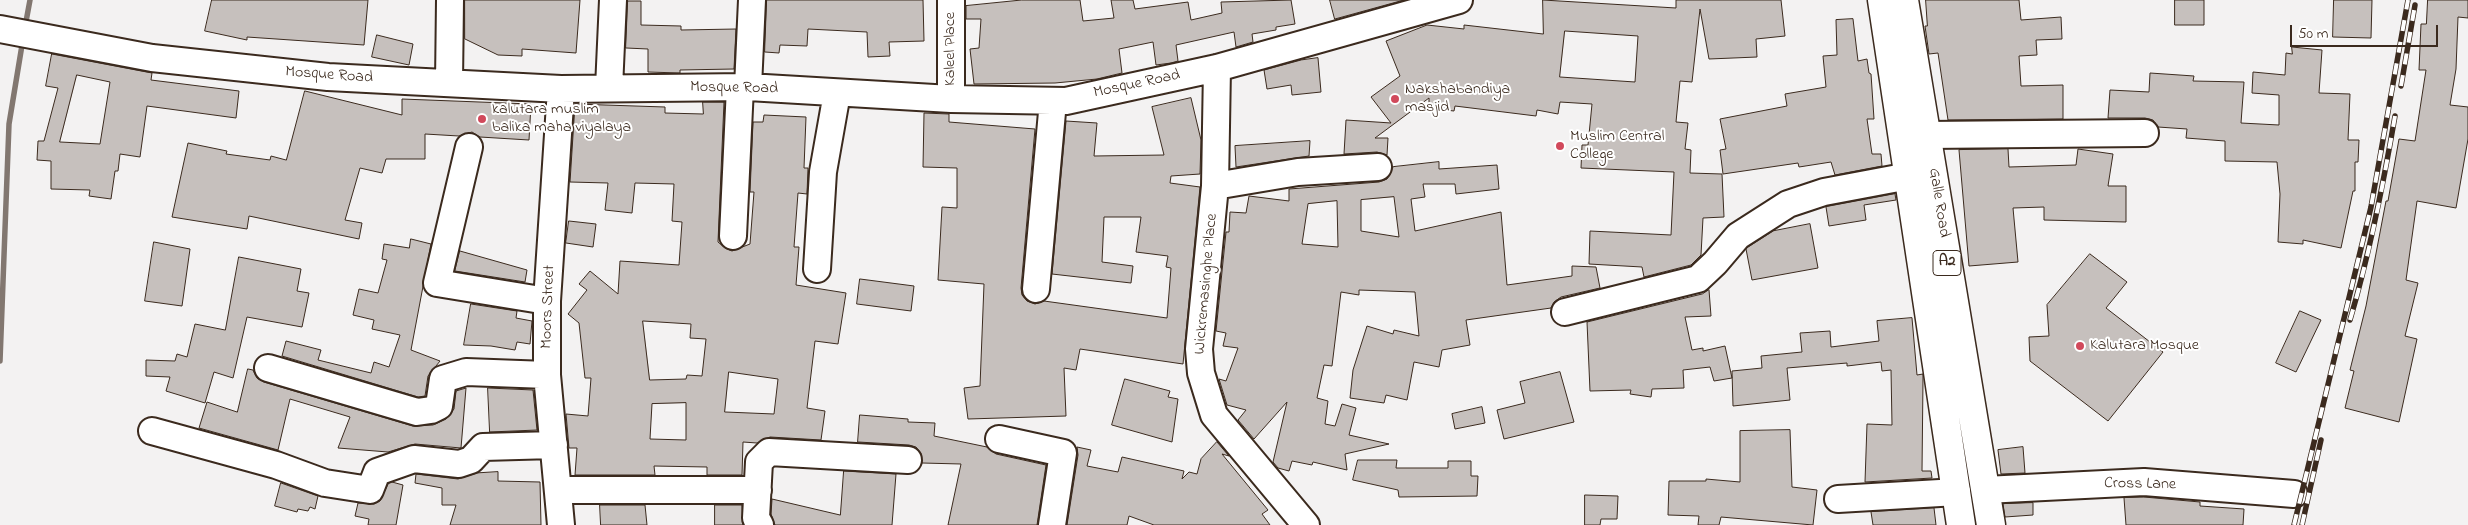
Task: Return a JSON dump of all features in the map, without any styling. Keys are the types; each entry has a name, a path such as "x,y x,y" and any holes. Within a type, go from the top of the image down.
{"highway":[{"name":"Galle Road","path":"1882,0 1961,525"},
{"name":"Galle Road","path":"1904,0 1991,525"}],"street":[{"path":"449,83 450,0"},
{"path":"609,88 613,0"},
{"path":"733,236 752,0"},
{"name":"Kaleel Place","path":"951,0 951,99"},
{"name":"Mosque Road","path":"0,29 152,58 328,77 562,89 744,88 951,99 1066,101 1217,68 1458,0"},
{"name":"Wickremasinghe Place","path":"1217,68 1215,186 1199,349 1201,373 1214,415 1306,525"},
{"name":"Moors Street","path":"561,525 547,375 547,301 562,89"},
{"path":"817,269 822,172 837,93"},
{"path":"1036,289 1053,101"},
{"path":"1926,135 2145,132"},
{"path":"469,147 437,283 547,301"},
{"path":"1215,186 1298,172 1378,167"},
{"path":"1565,312 1698,279 1715,263 1738,236 1788,204 1824,192 1909,176"},
{"path":"268,368 417,412 439,406 442,379 454,374 466,372 547,375"},
{"path":"152,431 276,466 326,483 370,490 377,472 414,459 459,464 471,460 483,447 554,445"},
{"path":"999,439 1063,453 1052,525"},
{"path":"760,525 756,518 759,462 769,452 908,460"},
{"name":"Cross Lane","path":"1985,490 2144,482 2294,494"},
{"path":"558,490 758,490"},
{"path":"1838,499 1957,492"}],"building":[{"path":"212,0 368,0 364,45 247,37 247,40 205,31"},
{"path":"465,0 580,0 576,53 522,49 522,56 498,55 465,39"},
{"path":"767,0 923,0 924,41 889,42 890,56 868,57 867,32 808,29 807,46 780,45 779,53 765,52"},
{"path":"1022,0 1080,0 1083,21 1114,18 1111,0 1133,0 1135,9 1188,2 1191,20 1222,13 1221,2 1291,0 1295,24 1276,27 1276,30 1252,34 1253,42 1236,47 1234,32 1176,45 1178,61 1171,63 1156,65 1153,42 1119,49 1122,73 1097,79 1055,83 974,84 970,49 979,48 981,19 966,19 966,6"},
{"path":"1330,0 1404,0 1335,19"},
{"path":"1543,0 1676,8 1676,0 1781,0 1785,36 1756,39 1757,57 1709,59 1700,9 1692,82 1680,81 1676,122 1688,123 1685,149 1691,150 1690,173 1722,174 1724,217 1703,218 1701,255 1691,265 1644,277 1642,267 1589,264 1590,231 1671,235 1674,172 1581,168 1582,145 1588,145 1592,104 1560,102 1558,114 1537,110 1536,116 1455,106 1454,111 1429,108 1429,98 1375,138 1388,138 1387,155 1377,152 1344,154 1346,120 1391,123 1371,97 1400,76 1386,41 1427,25 1464,29 1464,25 1543,34","holes":["1565,31 1638,36 1635,82 1560,77"]},
{"path":"1926,0 2019,0 2021,20 2061,17 2062,39 2036,40 2037,55 2019,56 2021,86 2063,85 2063,119 1948,120 1938,53 1929,54 1925,26 1927,26"},
{"path":"2175,0 2204,0 2204,25 2175,25"},
{"path":"2334,0 2372,0 2371,38 2333,37"},
{"path":"2428,0 2468,0 2468,18 2458,17 2456,69 2450,105 2468,107 2468,139 2456,208 2417,201 2406,280 2418,283 2405,336 2417,339 2399,422 2345,408 2354,371 2350,370 2366,306 2399,139 2415,141 2426,70 2419,70 2421,24 2426,24"},
{"path":"628,1 641,1 641,25 681,26 681,30 736,29 734,69 680,70 680,73 648,72 648,49 626,48"},
{"path":"1853,19 1858,61 1867,59 1869,73 1871,74 1874,119 1867,119 1872,154 1881,154 1882,166 1835,175 1831,162 1799,167 1798,163 1723,174 1720,150 1726,149 1720,119 1787,106 1785,94 1826,87 1823,56 1837,55 1836,20"},
{"path":"377,35 413,44 409,65 372,57"},
{"path":"2292,47 2322,50 2319,93 2350,94 2348,140 2359,140 2358,162 2355,162 2355,191 2353,191 2341,248 2303,240 2303,244 2278,242 2280,194 2277,162 2225,161 2225,141 2186,138 2187,129 2158,127 2153,120 2145,118 2108,118 2110,90 2149,92 2150,73 2194,76 2193,81 2244,82 2241,123 2279,125 2279,95 2252,93 2253,72 2285,75 2286,53 2292,54"},
{"path":"52,54 152,73 151,80 239,91 236,118 147,106 140,157 120,154 118,171 115,171 111,199 89,196 90,190 51,189 51,161 37,160 38,141 44,141 58,88 46,86","holes":["77,75 110,82 100,144 60,142"]},
{"path":"1318,58 1321,92 1292,95 1291,85 1267,89 1264,70 1301,60"},
{"path":"305,91 402,115 402,99 531,104 529,140 480,137 472,132 459,136 425,134 425,159 386,159 382,173 360,168 345,220 362,223 359,239 249,216 247,229 172,217 188,143 227,151 226,154 270,160 271,156 286,160"},
{"path":"1191,98 1201,140 1200,174 1171,176 1170,183 1200,187 1183,364 1080,349 1076,370 1064,368 1066,416 968,419 964,388 980,386 984,284 938,280 942,207 957,208 957,168 923,167 924,113 949,114 949,122 1035,129 1021,288 1022,295 1027,301 1035,304 1044,301 1167,318 1171,268 1166,267 1168,256 1136,252 1141,217 1104,217 1102,262 1133,266 1131,283 1052,274 1066,121 1097,123 1094,156 1164,155 1152,107"},
{"path":"703,102 724,102 718,242 732,251 750,244 754,192 750,192 753,122 763,122 764,115 806,117 804,168 808,168 807,194 798,193 794,247 799,247 796,285 846,293 838,344 815,341 807,408 825,411 821,440 770,437 757,443 743,442 742,475 707,475 707,467 654,466 655,475 575,475 577,448 569,448 566,414 588,416 591,378 585,378 579,323 568,314 587,290 579,284 590,271 618,294 620,261 679,265 682,222 672,221 674,184 635,183 632,213 605,210 608,183 570,182 575,104 665,107 665,113 703,114","holes":["643,321 691,324 690,338 706,339 702,376 687,375 686,379 650,380","729,372 778,379 774,414 725,412","686,403 686,440 650,439 652,404"]},
{"path":"1310,141 1309,156 1236,167 1235,146"},
{"path":"2008,149 2009,167 2076,165 2078,149 2113,154 2108,186 2126,186 2126,222 2044,220 2044,207 2013,208 2018,262 1969,266 1959,150"},
{"path":"1439,162 1439,169 1497,165 1499,189 1456,194 1455,184 1423,184 1425,197 1411,199 1415,231 1501,212 1507,285 1572,276 1572,266 1596,267 1600,288 1561,297 1554,302 1551,308 1466,320 1470,345 1442,350 1439,367 1414,362 1407,400 1386,395 1384,403 1350,398 1353,370 1367,326 1393,334 1394,330 1419,336 1415,292 1359,290 1359,295 1341,292 1332,366 1324,365 1317,398 1328,401 1325,424 1335,426 1342,404 1356,408 1349,435 1389,444 1345,454 1347,470 1313,462 1312,465 1292,461 1289,471 1278,468 1273,462 1287,402 1254,439 1238,420 1246,410 1227,405 1219,379 1226,381 1238,348 1223,346 1226,333 1216,331 1226,232 1229,232 1230,212 1246,213 1249,196 1289,201 1289,189 1379,182 1387,179 1393,167","holes":["1394,197 1399,237 1361,231 1361,200","1337,201 1338,247 1302,244 1308,204"]},
{"path":"1895,194 1896,200 1864,205 1866,220 1829,226 1826,207"},
{"path":"569,221 596,224 593,247 566,243"},
{"path":"1810,224 1818,268 1752,280 1746,249 1748,247 1773,231"},
{"path":"411,239 431,244 411,350 440,361 428,376 425,396 418,397 282,356 286,341 321,350 318,360 371,373 374,362 389,367 400,335 372,329 374,320 353,315 359,289 378,293 387,260 382,259 384,244 409,248"},
{"path":"154,242 190,249 182,306 145,301"},
{"path":"460,251 527,270 525,282 455,271"},
{"path":"2090,254 2127,282 2106,308 2163,352 2108,421 2030,361 2029,337 2049,336 2047,305"},
{"path":"239,257 301,269 297,291 309,293 302,327 247,317 233,378 214,372 205,403 166,391 170,377 146,376 146,360 175,361 177,354 187,357 195,324 225,330"},
{"path":"860,279 914,286 911,311 857,304"},
{"path":"1709,290 1711,316 1685,317 1692,350 1703,348 1703,351 1725,346 1732,378 1714,381 1710,367 1683,370 1684,388 1652,389 1651,397 1630,394 1631,390 1590,391 1587,322 1702,294"},
{"path":"471,304 517,311 516,318 532,321 530,344 517,342 515,350 491,346 464,345"},
{"path":"2300,311 2321,320 2296,372 2276,363"},
{"path":"1912,318 1917,375 1923,374 1922,471 1931,471 1932,478 1865,482 1867,424 1892,425 1891,370 1882,371 1881,362 1847,366 1847,363 1787,368 1790,400 1733,406 1732,371 1762,368 1761,356 1802,352 1800,333 1830,331 1831,347 1879,341 1877,321"},
{"path":"248,369 253,370 257,378 264,382 413,426 433,425 446,419 454,409 456,391 466,388 461,448 415,444 388,452 338,448 350,417 290,399 278,450 199,428 207,402 237,412"},
{"path":"1560,372 1574,422 1504,439 1497,410 1525,403 1520,382"},
{"path":"1125,379 1170,391 1168,397 1178,399 1172,442 1112,425"},
{"path":"488,388 533,390 537,430 490,432"},
{"path":"1482,407 1485,423 1455,429 1452,414"},
{"path":"860,415 908,419 908,422 935,423 934,436 987,447 996,454 1046,465 1037,525 948,525 961,464 922,463 921,453 916,447 909,445 858,442"},
{"path":"1790,430 1792,487 1817,490 1813,525 1721,517 1719,525 1698,525 1699,516 1668,515 1669,481 1706,481 1706,479 1740,482 1740,431"},
{"path":"1217,442 1229,456 1222,454 1268,510 1262,514 1270,525 1154,525 1129,516 1127,525 1067,525 1078,455 1077,447 1091,450 1087,466 1118,472 1122,457 1184,471 1182,479 1189,472 1197,474 1201,459"},
{"path":"2023,447 2025,473 2001,474 1998,450"},
{"path":"1358,460 1397,460 1396,468 1448,468 1448,461 1471,461 1471,476 1478,476 1477,496 1399,497 1398,490 1353,480"},
{"path":"844,471 896,474 892,525 775,525 771,514 772,499 840,515"},
{"path":"498,472 498,481 540,482 541,525 450,525 456,505 442,505 442,488 415,483 416,474 458,479 477,473"},
{"path":"392,482 403,485 396,525 368,525 369,519 355,516 358,503 374,504 380,501 388,484"},
{"path":"281,483 318,496 315,509 310,507 308,511 298,509 297,512 275,506"},
{"path":"1585,495 1618,496 1617,519 1601,519 1600,525 1585,525"},
{"path":"2144,497 2200,502 2200,506 2244,509 2243,525 2126,525 2124,498"},
{"path":"2033,503 2033,515 2005,517 2003,504"},
{"path":"600,505 645,505 647,525 601,525"},
{"path":"715,505 742,505 743,525 715,525"},
{"path":"1934,508 1936,525 1873,525 1871,512"}],"waterway":[{"path":"25,27 30,0"},
{"path":"0,361 9,124 23,39"}],"railway":[{"path":"2294,525 2371,207 2408,0"},
{"path":"2401,86 2415,5"},
{"path":"2350,320 2376,219 2395,116"},
{"path":"2302,525 2321,440"}],"place":[{"name":"Nakshabandiya masjid","path":"1395,99"},
{"name":"kalutara muslim balika maha viyalaya","path":"482,119"},
{"name":"Muslim Central College","path":"1560,146"},
{"name":"Kalutara Mosque","path":"2080,346"}]}
